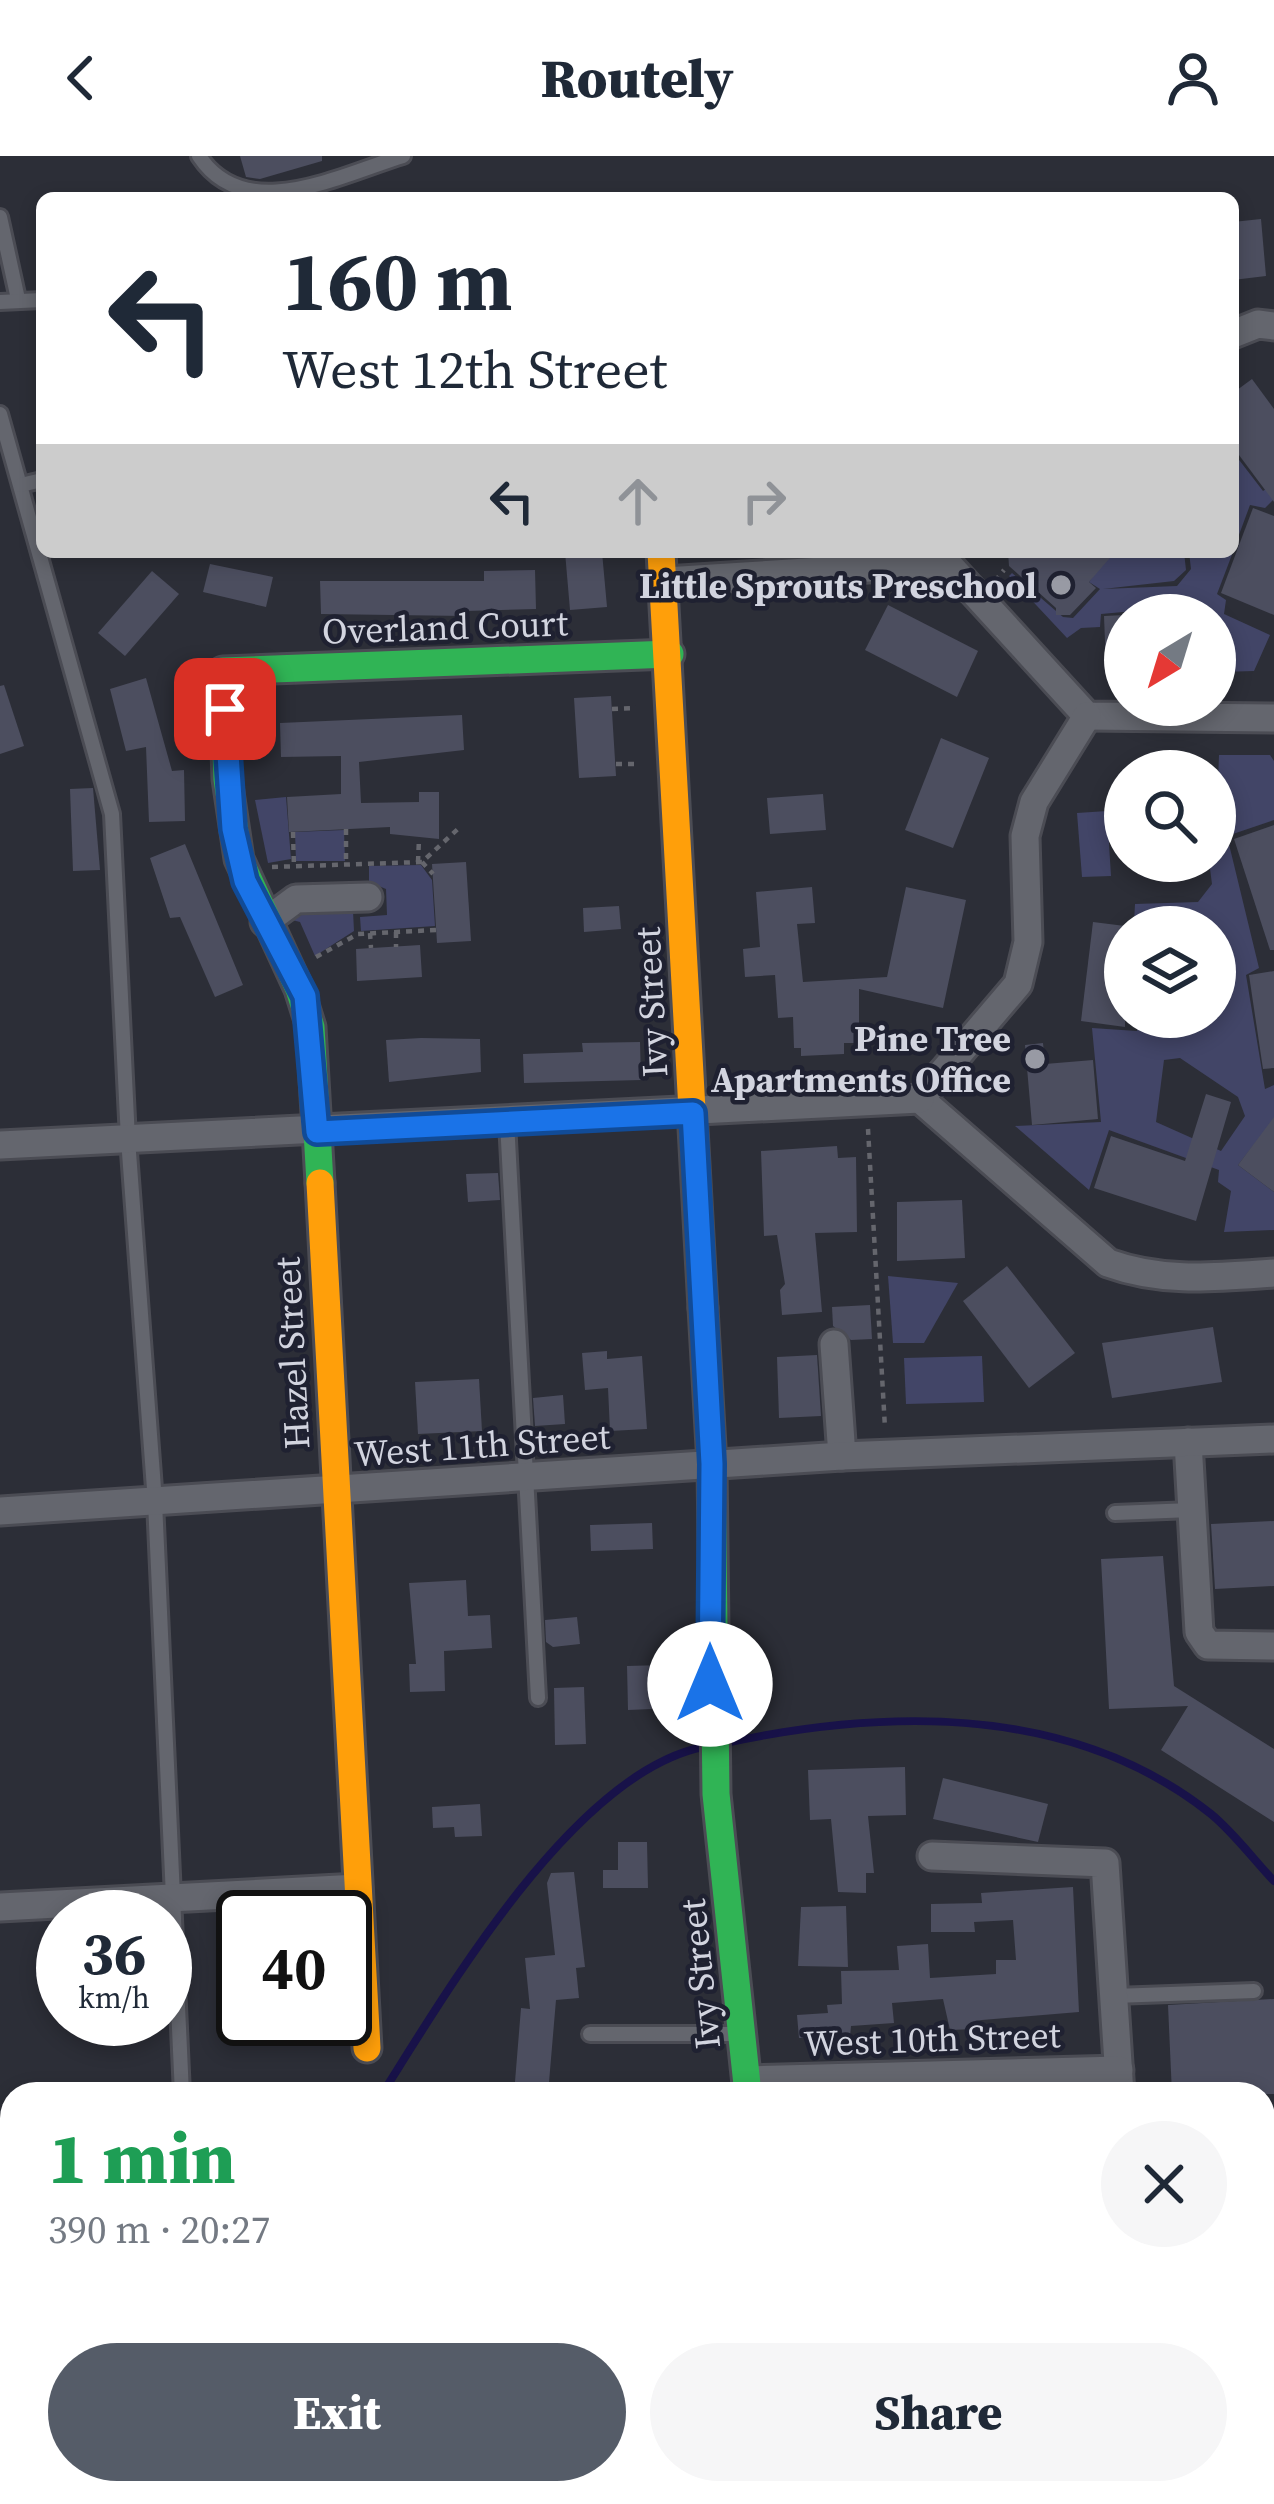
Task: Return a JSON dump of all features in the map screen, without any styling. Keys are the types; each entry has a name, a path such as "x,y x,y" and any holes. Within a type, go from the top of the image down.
{"street":[{"path":"1239,332 1258,325 1274,326"},
{"name":"Ivy Street","path":"662,558 712,1464 711,1688 716,1794 747,2082"},
{"path":"665,581 952,558 1087,716 1274,718"},
{"name":"Overland Court","path":"223,671 670,654"},
{"name":"Hazel Street","path":"223,671 233,829 245,881 305,996 317,1132 367,2048"},
{"path":"920,1099 1018,984 1028,942 1025,836 1034,802 1087,716"},
{"path":"265,922 296,898 368,896"},
{"path":"0,1145 920,1099 1108,1263 1137,1273 1189,1279 1274,1273"},
{"path":"834,1344 842,1456"},
{"name":"West 11th Street","path":"0,1511 842,1456 892,1442 1274,1439"},
{"path":"1188,1442 1199,1632 1208,1645 1274,1646"},
{"path":"932,1856 1105,1863 1120,2082"},
{"path":"192,1897 358,1888"},
{"path":"0,1907 36,1905"}],"lane":[{"path":"199,156 211,174 255,192"},
{"path":"284,192 403,156"},
{"path":"0,217 18,299"},
{"path":"0,302 36,300"},
{"path":"0,414 36,539"},
{"path":"21,485 36,481"},
{"path":"41,558 112,814 128,1139 155,1502 173,1890"},
{"path":"507,1122 538,1698"},
{"path":"1115,1513 1192,1510"},
{"path":"1114,1996 1254,1990"},
{"path":"590,2035 743,2034"},
{"path":"180,2046 181,2082"}],"path":[{"path":"612,709 636,708"},
{"path":"616,764 639,764"},
{"path":"266,868 420,862 460,827"},
{"path":"346,830 346,865"},
{"path":"293,832 294,868"},
{"path":"418,839 420,862 433,874"},
{"path":"314,958 358,934 436,930"},
{"path":"396,932 396,946"},
{"path":"370,933 371,948"},
{"path":"868,1129 892,1442"}],"shaded area":[{"path":"1239,460 1263,491 1274,484 1274,499 1265,508 1250,505 1239,535"},
{"path":"1106,558 1185,558 1186,570 1174,581 1103,589 1177,586 1191,569 1190,558 1231,558 1217,594 1104,594 1100,627 1081,628 1067,638 1009,576 1012,573 1063,617 1073,618 1100,589 1089,582"},
{"path":"1236,619 1270,635 1254,671 1236,672"},
{"path":"1236,755 1270,755 1274,761 1274,820 1236,833"},
{"path":"286,797 291,859 268,863 255,800"},
{"path":"1104,811 1104,876 1082,877 1077,813"},
{"path":"344,830 345,861 296,861 295,832"},
{"path":"421,865 432,880 435,926 361,931 360,917 387,915 386,889 369,882 369,866"},
{"path":"1236,873 1259,968 1246,975 1265,1089 1274,1085 1274,1119 1238,1165 1274,1192 1274,1230 1224,1232 1231,1191 1218,1182 1219,1170 1109,1130 1089,1190 1015,1126 1101,1122 1092,1028 1104,1029 1104,1038 1236,1038 1236,906 1135,906 1198,902 1212,884 1236,882","holes":["1180,1058 1238,1097 1245,1116 1221,1151 1156,1122 1164,1060"]},
{"path":"309,911 353,911 354,931 315,956 300,922 292,920"},
{"path":"888,1276 958,1283 924,1343 893,1343"},
{"path":"982,1356 984,1402 906,1404 904,1358"}],"building":[{"path":"240,156 322,156 322,161 260,179 246,177"},
{"path":"1261,219 1266,276 1239,279 1239,221"},
{"path":"1252,379 1274,409 1274,502 1239,455 1239,389"},
{"path":"1253,508 1274,516 1274,615 1236,599 1236,594 1221,593 1234,558 1239,558"},
{"path":"566,558 603,558 607,607 570,610"},
{"name":"Little Sprouts Preschool","path":"1008,558 1110,558 1089,582 1096,588 1070,615 1056,615 1056,608 1009,566"},
{"path":"210,564 273,577 266,607 203,592"},
{"path":"535,570 536,609 465,611 465,616 321,614 320,581 484,581 484,571"},
{"path":"152,571 179,594 125,656 98,633"},
{"path":"888,605 978,651 957,697 865,650"},
{"path":"146,678 172,771 184,770 185,821 149,822 146,747 126,751 110,689"},
{"path":"4,685 24,746 0,754 0,686"},
{"path":"611,696 616,776 579,778 574,698"},
{"path":"462,715 464,750 359,762 361,803 419,802 419,792 439,792 439,839 390,834 390,827 289,832 287,797 341,794 341,756 281,757 280,723"},
{"path":"941,738 989,758 953,848 905,830"},
{"path":"93,788 100,870 73,871 70,789"},
{"path":"823,794 826,830 770,834 767,798"},
{"path":"1274,825 1274,950 1270,950 1236,838"},
{"path":"185,844 243,985 215,997 180,917 170,918 150,858"},
{"path":"466,862 471,941 437,943 432,864"},
{"path":"812,887 815,923 797,924 803,982 887,977 906,887 966,900 943,1008 859,989 859,1043 844,1043 844,1054 801,1056 801,1048 794,1048 793,1017 778,1018 775,975 745,977 743,949 760,947 756,892"},
{"path":"619,906 621,929 584,932 583,908"},
{"path":"1093,922 1104,923 1104,1024 1081,1021"},
{"path":"420,945 422,977 357,981 356,949"},
{"path":"1274,971 1274,1068 1263,1069 1249,975"},
{"path":"480,1039 481,1072 389,1082 386,1040"},
{"path":"640,1042 641,1080 524,1083 523,1054 583,1052 582,1043"},
{"path":"1043,1043 1045,1064 1093,1060 1098,1119 1032,1125 1025,1045"},
{"path":"1206,1094 1231,1102 1196,1221 1094,1188 1111,1136 1185,1161"},
{"path":"1274,1117 1274,1192 1238,1165"},
{"path":"837,1146 838,1158 856,1157 857,1232 815,1233 822,1312 782,1315 780,1290 785,1284 777,1235 764,1236 761,1151"},
{"path":"498,1173 500,1200 468,1202 466,1174"},
{"path":"962,1200 965,1258 897,1261 897,1202"},
{"path":"1007,1266 1075,1353 1029,1388 963,1301"},
{"path":"870,1305 872,1339 851,1340 833,1326 832,1307"},
{"path":"1213,1327 1222,1382 1112,1398 1102,1343"},
{"path":"607,1351 607,1359 642,1356 647,1429 610,1431 608,1388 585,1390 582,1353"},
{"path":"817,1355 821,1416 779,1418 777,1357"},
{"path":"479,1379 482,1431 418,1434 415,1382"},
{"path":"563,1395 565,1424 535,1426 533,1398"},
{"path":"1274,1521 1274,1586 1215,1589 1211,1524"},
{"path":"652,1523 653,1549 591,1551 590,1525"},
{"path":"1163,1556 1174,1686 1274,1749 1274,1822 1161,1750 1188,1706 1109,1709 1101,1559"},
{"path":"466,1580 468,1616 490,1615 492,1648 444,1651 445,1691 410,1692 409,1664 416,1664 409,1583"},
{"path":"577,1617 580,1644 553,1647 546,1642 545,1620"},
{"path":"663,1665 664,1689 651,1689 652,1709 628,1710 627,1666"},
{"path":"584,1687 586,1744 555,1745 554,1688"},
{"path":"905,1767 906,1815 868,1816 874,1873 866,1873 866,1893 838,1892 831,1819 810,1820 808,1770"},
{"path":"943,1778 1048,1804 1038,1842 933,1819"},
{"path":"480,1804 482,1836 455,1837 454,1827 433,1828 432,1807"},
{"path":"618,1842 647,1842 648,1888 603,1888 603,1870 618,1870"},
{"path":"574,1872 585,1967 576,1968 579,1998 556,2000 549,2082 515,2082 521,2008 530,2009 525,1958 555,1955 547,1883 551,1873"},
{"path":"1073,1887 1079,2012 982,2020 975,2021 975,2029 950,2030 943,1999 892,2003 894,2023 851,2026 850,2037 799,2038 797,2015 828,2013 827,2005 842,2004 841,1971 899,1970 897,1946 928,1944 930,1978 996,1974 996,1960 1016,1960 1013,1920 974,1922 975,1932 931,1932 931,1904 982,1903 981,1893"},
{"path":"846,1906 848,1967 798,1966 801,1907"},
{"path":"1274,1999 1274,2082 1171,2082 1168,2005"}],"waterway":[{"path":"730,1742 792,1731 918,1721 1042,1734 1101,1752 1158,1778 1219,1821 1274,1881"},
{"path":"390,2082 479,1944 563,1840 608,1797 655,1765 703,1747"}],"traffic: fast":[{"path":"320,1183 311,1027 299,989 239,859 227,779 223,671 670,654"},
{"path":"703,1308 712,1464 716,1794 747,2082"}],"traffic: slow":[{"path":"661,558 703,1308"},
{"path":"320,1183 367,2048"}],"place":[{"name":"Little Sprouts Preschool","path":"1061,585"},
{"name":"Pine Tree Apartments Office","path":"1035,1059"}],"route":[{"path":"225,709 233,829 245,881 305,996 317,1132 693,1113 712,1464 710,1684"}]}
